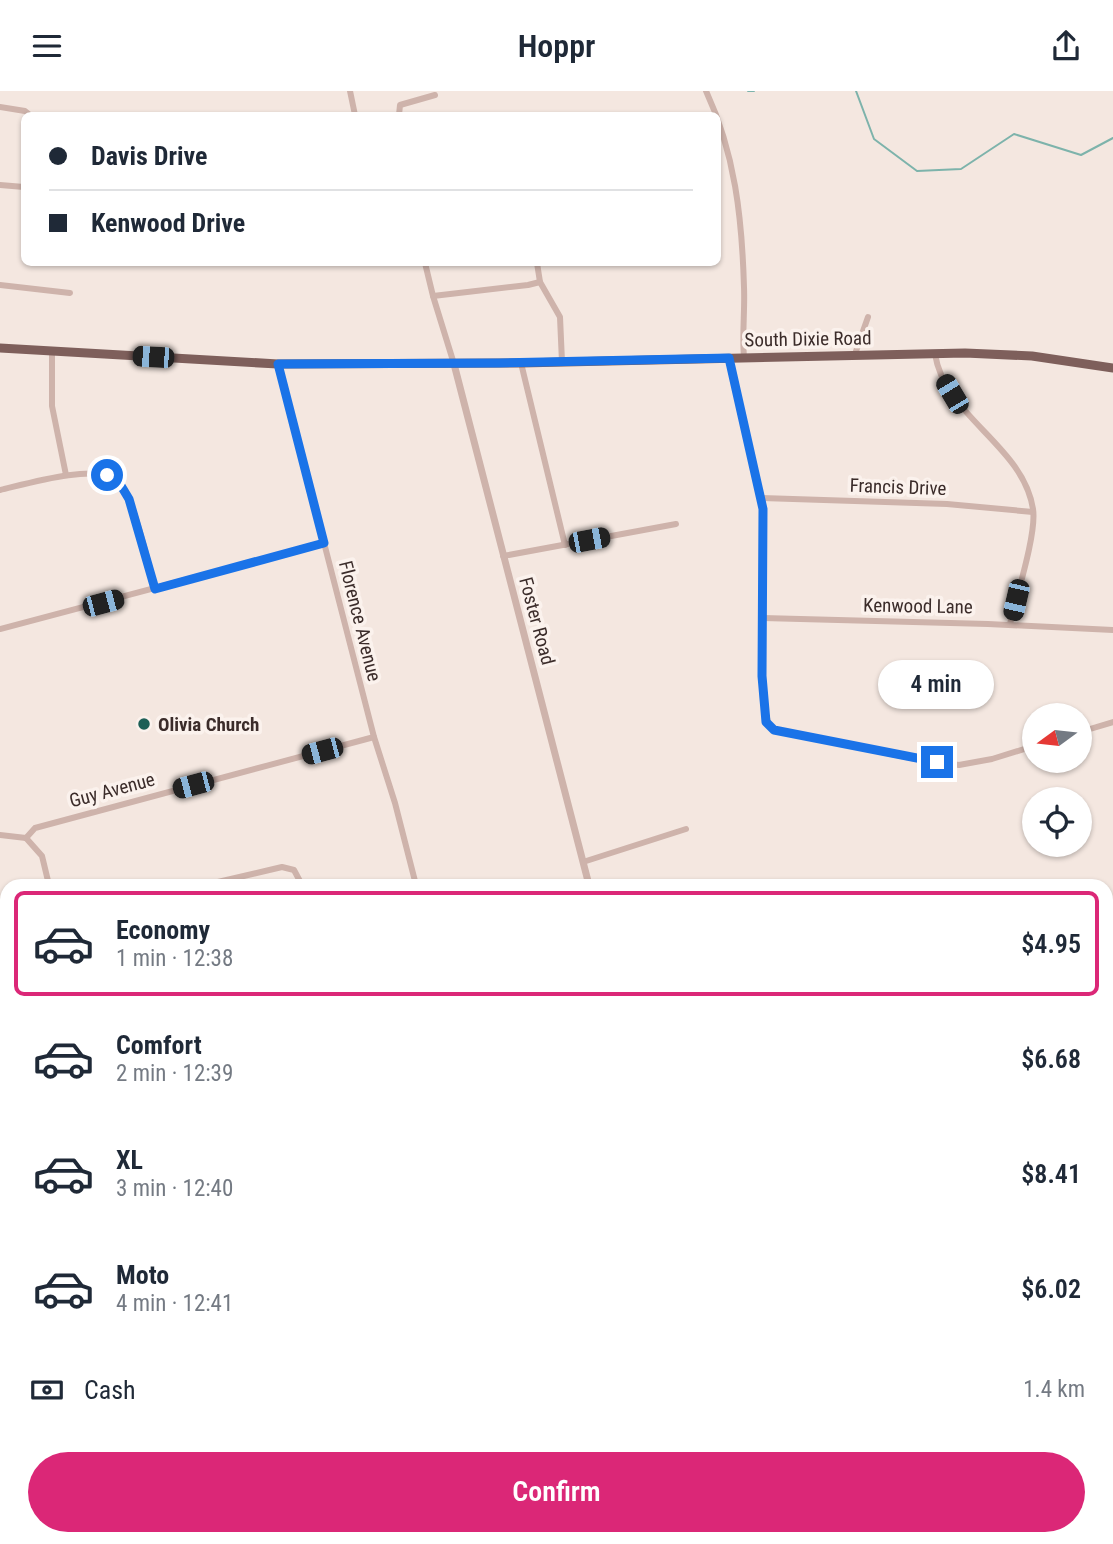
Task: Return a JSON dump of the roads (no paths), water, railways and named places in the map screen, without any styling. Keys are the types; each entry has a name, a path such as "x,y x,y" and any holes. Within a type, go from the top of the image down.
{"main road":[{"name":"South Dixie Road","path":"0,348 278,364 521,363 935,354 1032,356 1113,368"}],"street":[{"path":"350,91 354,112"},
{"path":"706,91 716,112"},
{"path":"399,112 400,105 435,95"},
{"path":"0,107 26,112"},
{"path":"721,125 738,192 744,288 744,357"},
{"path":"0,185 21,187"},
{"path":"426,266 454,364"},
{"path":"537,266 540,282 560,317 562,362"},
{"path":"433,296 540,282"},
{"path":"0,285 70,293"},
{"path":"855,354 868,317"},
{"path":"52,351 52,406 65,475"},
{"path":"935,354 937,368 952,394 1022,476 1033,512 1032,529 1010,624"},
{"path":"729,358 761,498 762,676 763,702 769,726 774,730 821,740 959,765 1022,750"},
{"path":"521,363 565,545"},
{"name":"Florence Avenue","path":"278,364 374,737 395,803 414,879"},
{"name":"Foster Road","path":"454,364 587,879"},
{"path":"0,490 65,475 95,474 117,479 129,499 155,589"},
{"name":"Francis Drive","path":"761,498 947,505 1033,512"},
{"path":"503,556 676,524"},
{"path":"0,629 324,543"},
{"name":"Kenwood Lane","path":"763,618 1010,624 1113,630"},
{"path":"1092,729 1113,722"},
{"name":"Guy Avenue","path":"26,838 35,828 374,737"},
{"path":"583,862 686,829"},
{"path":"0,835 26,838 42,856 48,879"},
{"path":"231,879 282,867 295,870 299,879"}],"waterway":[{"path":"748,91 754,91"},
{"path":"856,91 874,139 917,171 961,169 1014,134 1081,155 1113,138"}],"place":[{"name":"Olivia Church","path":"144,724"}]}
